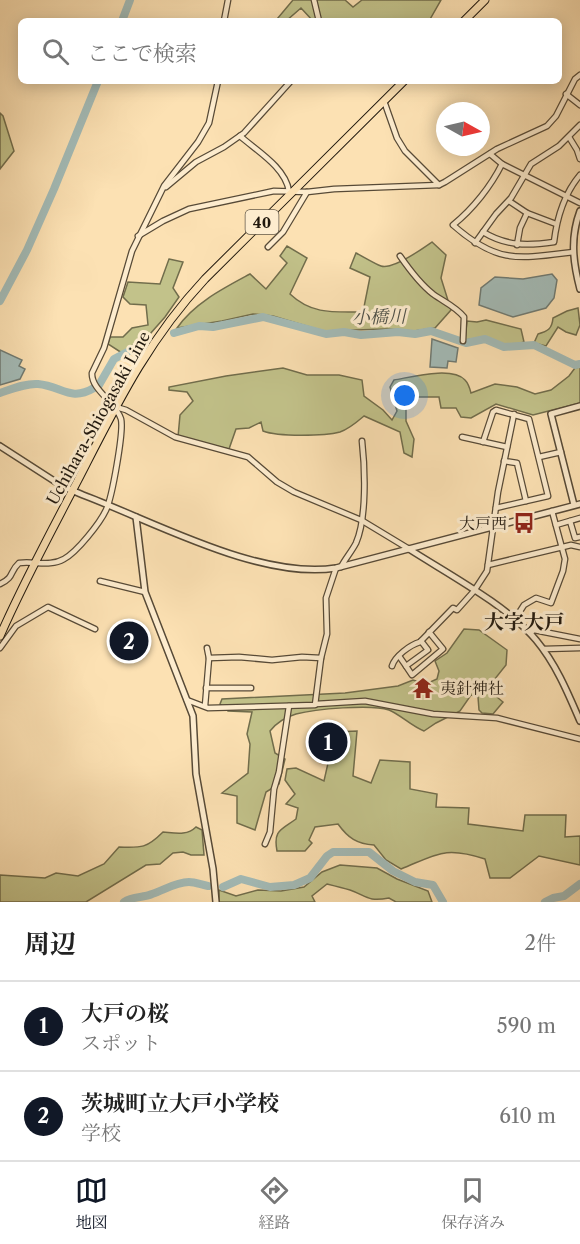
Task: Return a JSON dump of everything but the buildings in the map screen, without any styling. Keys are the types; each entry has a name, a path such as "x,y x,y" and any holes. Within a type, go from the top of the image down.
{"main road":[{"path":"467,18 486,0"},
{"name":"Uchihara-Shiogasaki Line","path":"0,636 72,491 144,355 177,310 205,279 401,84"}],"street":[{"path":"225,18 228,0"},
{"path":"314,0 318,18"},
{"path":"580,75 566,94 556,116 547,126 490,154 502,164 580,203"},
{"path":"0,584 10,579 19,563 56,563 72,554 103,515 108,505 122,430 121,419 116,407 92,377 104,348 138,236 160,193 210,123 217,84"},
{"path":"160,193 196,162 240,136 288,84"},
{"path":"566,94 580,105"},
{"path":"384,101 397,138 405,151 439,184"},
{"path":"475,243 496,214 509,201 531,164 559,146 580,125"},
{"path":"240,136 279,170 291,191"},
{"path":"568,137 580,159"},
{"path":"138,236 189,209 274,191 307,192 439,184 487,156"},
{"path":"502,164 494,181 466,214 453,225 475,243 502,255 531,258 573,252"},
{"path":"483,232 506,243 517,245 554,242 556,224 566,196 580,175"},
{"path":"268,247 283,232 307,192"},
{"path":"509,201 527,213 556,224"},
{"path":"580,211 575,226 573,252 580,288"},
{"path":"517,245 520,228 527,213"},
{"path":"400,256 432,294 456,307 464,317 463,341"},
{"path":"0,446 72,491 237,556 296,569 322,570 577,505 551,414 580,406"},
{"path":"116,407 126,410 175,437 248,457 277,482 294,492 361,520 474,591 515,619 544,649 560,676 580,721"},
{"path":"483,442 493,412 496,410 529,418 548,496 496,508"},
{"path":"392,666 399,656 421,641 453,608 457,610 474,591 487,571 504,461 514,414"},
{"path":"462,437 507,447"},
{"path":"316,704 321,658 327,634 326,598 338,567 356,542 361,520 364,486 362,441"},
{"path":"538,457 561,452"},
{"path":"504,461 517,463 526,501"},
{"path":"515,619 524,605 536,598 551,603 563,571 565,559 552,511"},
{"path":"136,517 145,592 193,716 196,774 214,877 216,902"},
{"path":"556,525 580,518"},
{"path":"570,521 575,538 580,537"},
{"path":"488,565 571,544 580,547"},
{"path":"100,580 145,592"},
{"path":"0,648 16,626 48,607 95,629"},
{"path":"530,633 534,630 580,639"},
{"path":"399,656 412,675 443,649 429,632"},
{"path":"406,666 428,650 421,641"},
{"path":"205,706 209,658 207,648"},
{"path":"544,649 580,648"},
{"path":"209,658 239,657 272,660 321,658"},
{"path":"206,688 250,688"},
{"path":"187,700 205,706 289,706 345,701 376,702 433,714 497,718 580,739"},
{"path":"265,844 270,831 274,789 279,772 289,706"}],"green space":[{"path":"293,0 345,0 353,7 362,0 441,0 431,18 310,18 301,8 289,18 278,18"},
{"path":"0,113 14,151 0,169"},
{"path":"432,242 446,255 441,278 451,310 435,328 414,331 387,329 323,331 273,316 253,314 177,328 201,304 250,274 266,289 287,263 280,256 287,246 307,258 290,294 298,301 324,311 363,312 370,277 350,268 356,253 381,266 393,265"},
{"path":"169,259 183,262 173,288 179,297 142,343 133,345 122,353 108,344 110,337 123,337 132,328 148,325 146,305 130,304 123,297 128,282 160,284"},
{"path":"578,308 580,325 576,335 558,327 546,346 534,343 538,334 547,331 552,325 553,318"},
{"path":"486,320 521,329 524,342 511,346 500,344 486,337 465,340 467,321"},
{"path":"580,367 580,403 533,415 496,404 471,418 461,417 456,408 441,408 439,397 415,397 406,401 406,421 414,439 412,457 404,453 400,432 364,416 340,432 313,435 270,433 263,431 261,422 249,428 236,429 229,449 178,437 180,415 193,401 187,392 169,390 169,387 226,376 283,368 307,375 339,375 362,380 364,396 392,420 397,411 390,387 394,380 442,373 459,376 465,380 471,393 495,384 517,387 535,394 551,390 569,376 575,368"},
{"path":"464,629 479,630 507,650 506,665 494,680 492,693 503,702 493,714 482,713 479,710 478,697 471,695 460,711 424,731 393,712 381,708 357,707 296,714 279,722 270,731 275,753 285,759 279,784 266,792 255,830 237,823 237,796 222,793 248,773 250,744 247,734 252,712 228,711 220,704 222,699 345,693 398,686 413,680 426,684 437,679 439,671 435,661 447,653"},
{"path":"357,731 353,776 371,783 380,760 410,762 410,789 437,794 436,807 469,808 468,824 523,831 525,815 566,815 565,837 580,836 580,865 539,856 510,878 490,878 485,859 451,852 433,856 401,869 386,860 374,845 353,839 338,824 315,827 309,840 312,843 305,851 277,851 277,835 282,828 296,819 298,808 286,804 295,794 285,780 287,769 296,768 324,781 335,732"},
{"path":"196,827 202,830 204,855 173,853 160,864 146,865 86,902 0,902 0,875 45,878 56,873 78,876 104,864 119,847 144,846 163,832 185,833"},
{"path":"340,865 377,868 397,879 428,891 432,902 396,902 389,898 371,899 327,884 312,896 315,902 219,902 219,890 236,896 258,890 281,891 304,887 322,872"}],"water":[{"path":"552,274 557,280 554,298 546,308 513,317 479,305 481,288 495,277 523,279"},
{"path":"432,339 458,348 456,362 448,361 447,368 430,367"},
{"path":"0,350 22,360 19,366 25,369 20,379 0,385"}],"waterway":[{"path":"123,18 130,0"},
{"path":"0,301 27,250 97,84"},
{"name":"小橋川","path":"174,333 199,326 213,327 263,317 326,334 344,332 361,335 398,332 415,334 431,331 466,343 485,339 504,347 534,345 575,365 580,364"},
{"name":"小橋川","path":"99,385 114,359 141,345"},
{"name":"小橋川","path":"0,393 33,384 46,385 78,394 94,388"},
{"path":"223,887 241,879 270,887 294,885 310,878 327,856 333,852 369,852 393,871 415,882 433,885 443,902"},
{"path":"124,902 184,882 208,886"},
{"path":"545,902 564,896 580,884"}],"place":[{"name":"大戸西","path":"524,523"},
{"name":"茨城町立大戸小学校","path":"129,641"},
{"name":"夷針神社","path":"423,688"},
{"name":"大戸の桜","path":"328,742"}],"district":[{"name":"大字大戸","path":"524,622"}]}
